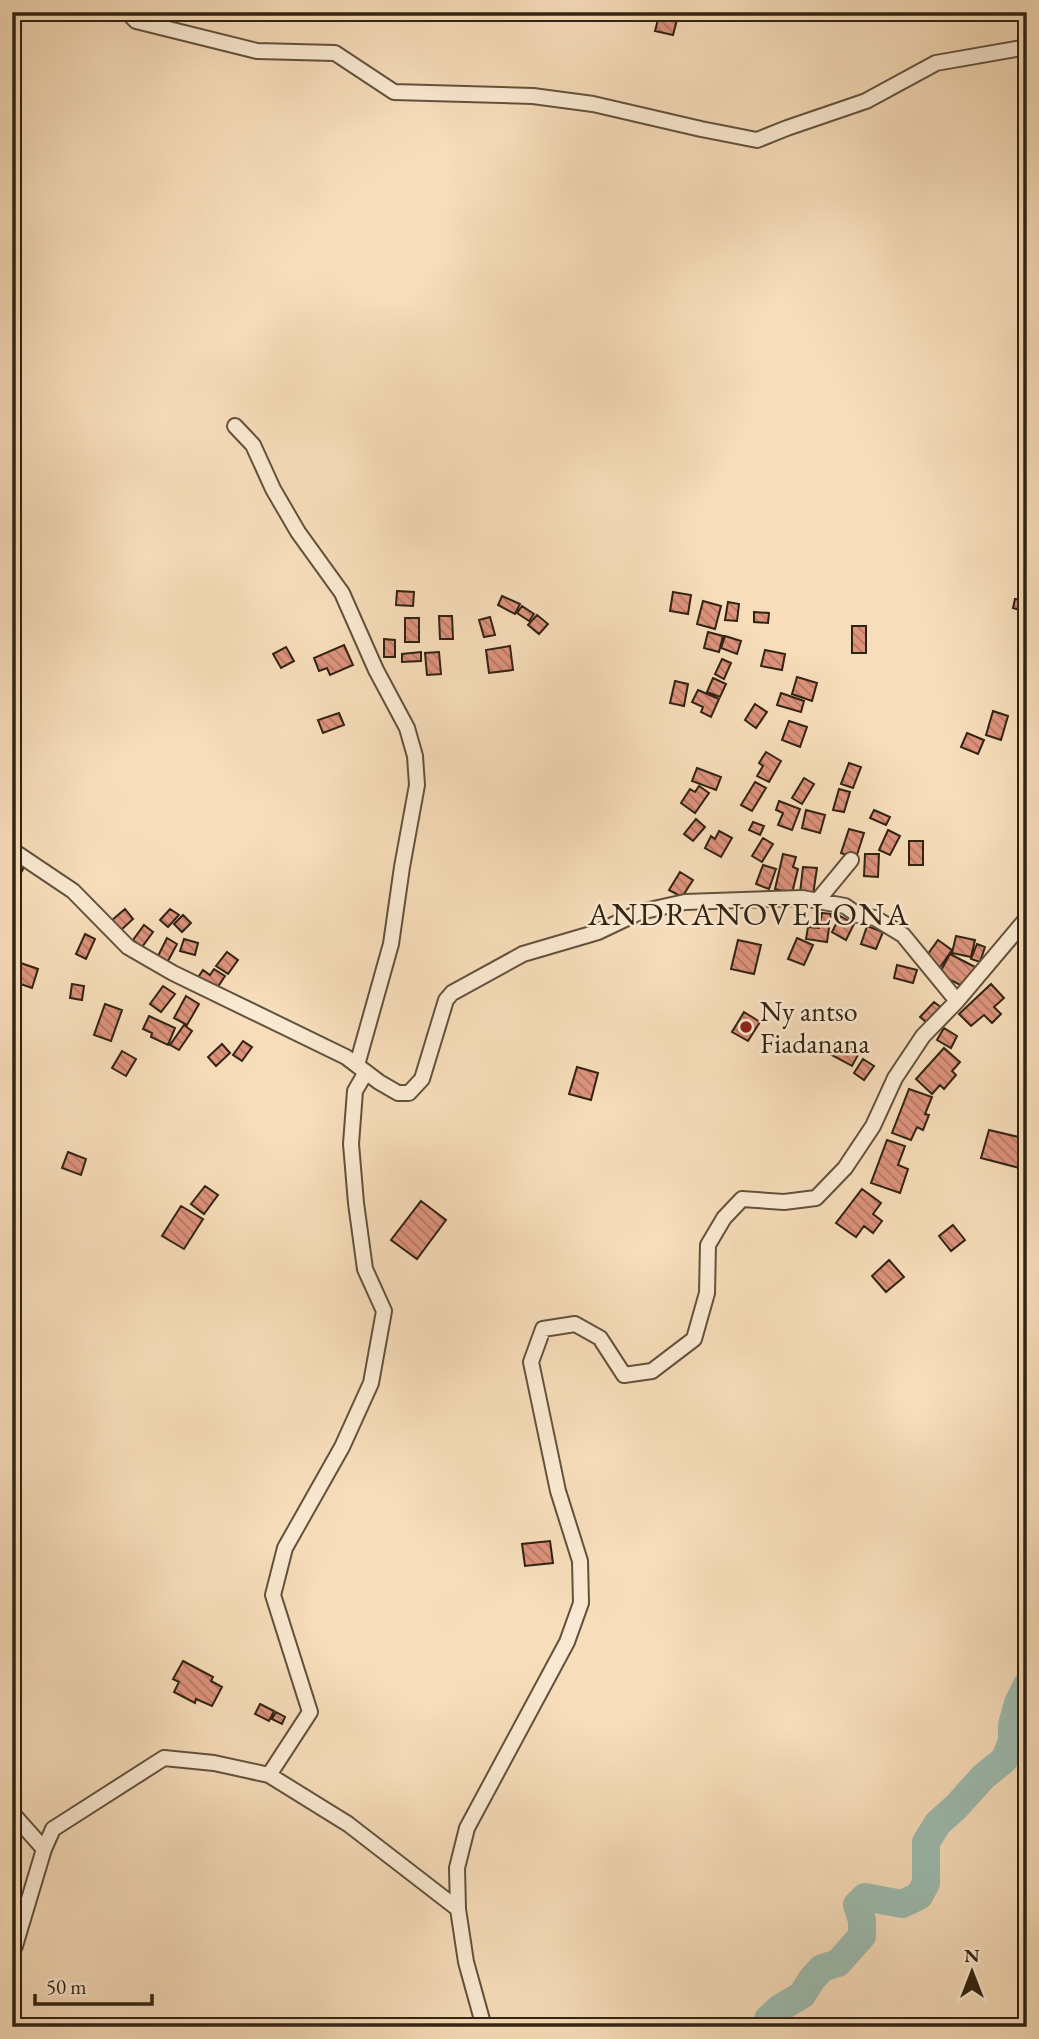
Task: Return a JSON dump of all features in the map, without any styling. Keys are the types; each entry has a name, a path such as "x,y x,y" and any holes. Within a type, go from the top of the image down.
{"street":[{"path":"127,12 136,21 257,51 335,53 394,92 533,96 593,104 757,140 866,102 936,63 1027,47"},
{"path":"235,426 253,445 273,489 298,531 342,593 376,670 407,728 415,756 416,785 391,944 355,1091 351,1144 365,1269 384,1311 371,1383 342,1447 285,1548 273,1595 310,1712 269,1775"},
{"path":"12,850 72,891 128,947 186,979 346,1057 398,1093 409,1093 422,1079 446,1000 452,993 523,954 598,932 640,912 685,902 802,898 845,906 858,915 875,918 903,935 957,1001"},
{"path":"818,900 851,860"},
{"path":"484,2027 466,1962 458,1909 457,1868 467,1828 567,1642 581,1603 580,1561 558,1491 531,1362 542,1329 575,1324 600,1338 624,1375 652,1371 694,1339 708,1293 708,1245 724,1218 741,1199 784,1202 816,1198 845,1168 873,1126 895,1078 923,1036 957,1001 1027,918"},
{"path":"12,1951 44,1849 53,1829 164,1758 214,1763 269,1775 348,1824 458,1909"},
{"path":"12,1813 44,1849"}],"building":[{"path":"660,12 679,12 673,35 655,31"},
{"path":"397,591 414,592 413,606 396,605"},
{"path":"673,592 691,595 688,614 670,611"},
{"path":"1022,593 1027,594 1027,612 1013,608 1015,599 1021,600"},
{"path":"502,596 520,604 515,614 498,605"},
{"path":"703,601 721,606 715,629 697,624"},
{"path":"728,602 739,604 737,621 725,620"},
{"path":"522,606 534,614 529,621 517,613"},
{"path":"754,612 769,613 768,623 754,622"},
{"path":"537,615 548,624 539,634 528,625"},
{"path":"439,616 452,616 453,639 440,639"},
{"path":"490,617 495,635 484,637 479,620"},
{"path":"405,618 419,618 419,642 405,642"},
{"path":"852,626 866,626 866,653 852,653"},
{"path":"708,632 723,636 719,652 704,648"},
{"path":"725,636 741,641 737,654 721,648"},
{"path":"384,639 395,640 395,657 384,657"},
{"path":"1022,639 1027,640 1027,653 1020,652"},
{"path":"344,645 353,665 330,675 327,668 319,671 314,658"},
{"path":"510,646 513,670 489,673 486,650"},
{"path":"286,647 294,661 281,668 273,654"},
{"path":"765,650 785,654 782,670 761,666"},
{"path":"421,652 421,661 402,662 402,654"},
{"path":"439,652 441,674 427,675 425,653"},
{"path":"722,659 731,663 724,679 715,674"},
{"path":"797,677 817,683 812,701 792,694"},
{"path":"713,678 726,684 720,697 707,692"},
{"path":"675,681 688,684 684,706 670,703"},
{"path":"698,690 719,699 711,717 701,712 703,707 692,702"},
{"path":"781,693 804,701 801,712 777,705"},
{"path":"755,704 767,712 756,728 745,720"},
{"path":"993,711 1008,716 1001,740 986,735"},
{"path":"339,713 344,725 323,733 318,720"},
{"path":"789,721 807,727 800,747 782,740"},
{"path":"967,733 984,740 978,754 961,747"},
{"path":"766,752 781,761 769,782 757,776 763,766 759,763"},
{"path":"849,763 861,767 853,788 841,784"},
{"path":"697,768 721,777 716,790 692,781"},
{"path":"804,778 814,784 802,804 792,798"},
{"path":"755,782 766,788 752,811 741,805"},
{"path":"699,786 709,793 695,813 681,803 690,789 695,792"},
{"path":"839,789 850,792 844,812 833,810"},
{"path":"779,801 800,809 792,830 778,825 783,813 776,810"},
{"path":"806,810 825,815 820,833 802,828"},
{"path":"874,810 890,817 886,825 870,818"},
{"path":"696,819 705,827 693,841 684,834"},
{"path":"753,822 764,826 760,835 749,830"},
{"path":"849,829 864,833 856,858 841,853"},
{"path":"888,830 900,836 890,855 879,850"},
{"path":"719,831 732,838 721,857 705,848 711,836 715,839"},
{"path":"763,838 773,844 762,862 752,856"},
{"path":"909,841 923,841 923,865 909,865"},
{"path":"783,854 796,857 793,867 798,869 792,893 775,889"},
{"path":"865,854 879,854 878,877 864,876"},
{"path":"12,864 23,869 12,889"},
{"path":"763,865 776,869 769,889 756,884"},
{"path":"803,867 817,868 813,895 800,893"},
{"path":"680,872 693,880 682,897 669,890"},
{"path":"125,909 133,919 120,931 111,921"},
{"path":"170,909 179,915 168,927 160,920"},
{"path":"822,913 831,914 827,942 806,939 808,927 819,928"},
{"path":"183,915 191,923 182,932 174,924"},
{"path":"840,916 854,924 846,940 832,932"},
{"path":"144,925 153,932 142,947 133,940"},
{"path":"867,926 883,932 876,949 861,944"},
{"path":"85,934 95,939 86,959 76,954"},
{"path":"956,936 975,940 971,957 952,953"},
{"path":"167,938 177,944 167,963 157,958"},
{"path":"797,938 813,945 804,965 788,959"},
{"path":"184,939 198,943 195,955 180,951"},
{"path":"738,940 761,945 754,974 731,969"},
{"path":"938,940 952,950 938,970 925,958"},
{"path":"977,944 985,947 980,962 971,959"},
{"path":"227,952 238,960 228,974 216,966"},
{"path":"950,954 975,967 964,987 939,974"},
{"path":"12,960 38,969 32,988 12,981"},
{"path":"897,965 917,970 913,983 894,978"},
{"path":"214,969 225,976 215,991 197,979 203,970 210,975"},
{"path":"72,984 84,986 82,1000 70,998"},
{"path":"991,984 1004,998 994,1007 1001,1014 992,1023 984,1015 971,1026 959,1014"},
{"path":"163,986 175,994 161,1012 150,1004"},
{"path":"186,996 199,1004 187,1025 174,1018"},
{"path":"934,1002 942,1008 927,1023 920,1017"},
{"path":"105,1004 122,1010 111,1041 94,1035"},
{"name":"Ny antso Fiadanana","path":"744,1012 760,1022 748,1041 732,1032"},
{"path":"149,1016 175,1028 168,1045 151,1037 152,1033 143,1029"},
{"path":"184,1025 192,1031 179,1050 170,1045"},
{"path":"944,1028 957,1036 951,1048 937,1040"},
{"path":"243,1041 252,1047 242,1061 233,1055"},
{"path":"836,1041 859,1053 852,1066 830,1054"},
{"path":"222,1044 230,1053 216,1066 208,1057"},
{"path":"944,1048 960,1062 952,1071 956,1075 944,1089 940,1085 932,1094 916,1079"},
{"path":"122,1051 136,1059 126,1076 112,1068"},
{"path":"863,1059 874,1066 864,1080 854,1073"},
{"path":"577,1067 598,1073 591,1100 569,1094"},
{"path":"909,1089 932,1097 925,1114 929,1115 923,1130 917,1127 911,1140 892,1133"},
{"path":"989,1130 1027,1139 1027,1170 981,1158"},
{"path":"887,1140 905,1146 898,1165 908,1169 900,1193 871,1183"},
{"path":"68,1152 86,1159 81,1175 62,1168"},
{"path":"205,1186 218,1195 204,1214 191,1204"},
{"path":"862,1189 881,1203 873,1214 882,1221 873,1233 864,1226 856,1237 836,1223"},
{"path":"421,1201 446,1220 417,1259 391,1240"},
{"path":"181,1206 203,1219 184,1249 162,1236"},
{"path":"953,1225 965,1240 951,1251 939,1236"},
{"path":"889,1260 904,1277 886,1292 872,1276"},
{"path":"550,1541 553,1563 525,1566 522,1544"},
{"path":"183,1661 213,1677 211,1681 222,1687 212,1706 196,1699 195,1703 174,1692 179,1682 173,1679"},
{"path":"260,1704 274,1711 269,1721 255,1714"},
{"path":"276,1712 285,1717 282,1724 272,1719"}],"waterway":[{"path":"769,2027 768,2019 802,1995 822,1968 838,1963 862,1936 862,1920 857,1905 865,1897 902,1904 919,1896 926,1883 926,1842 938,1823 983,1777 1005,1759 1012,1741 1012,1725 1018,1703 1027,1685"}],"place":[{"name":"Ny antso Fiadanana","path":"746,1027"}],"district":[{"name":"ANDRANOVELONA","path":"749,914"}]}
